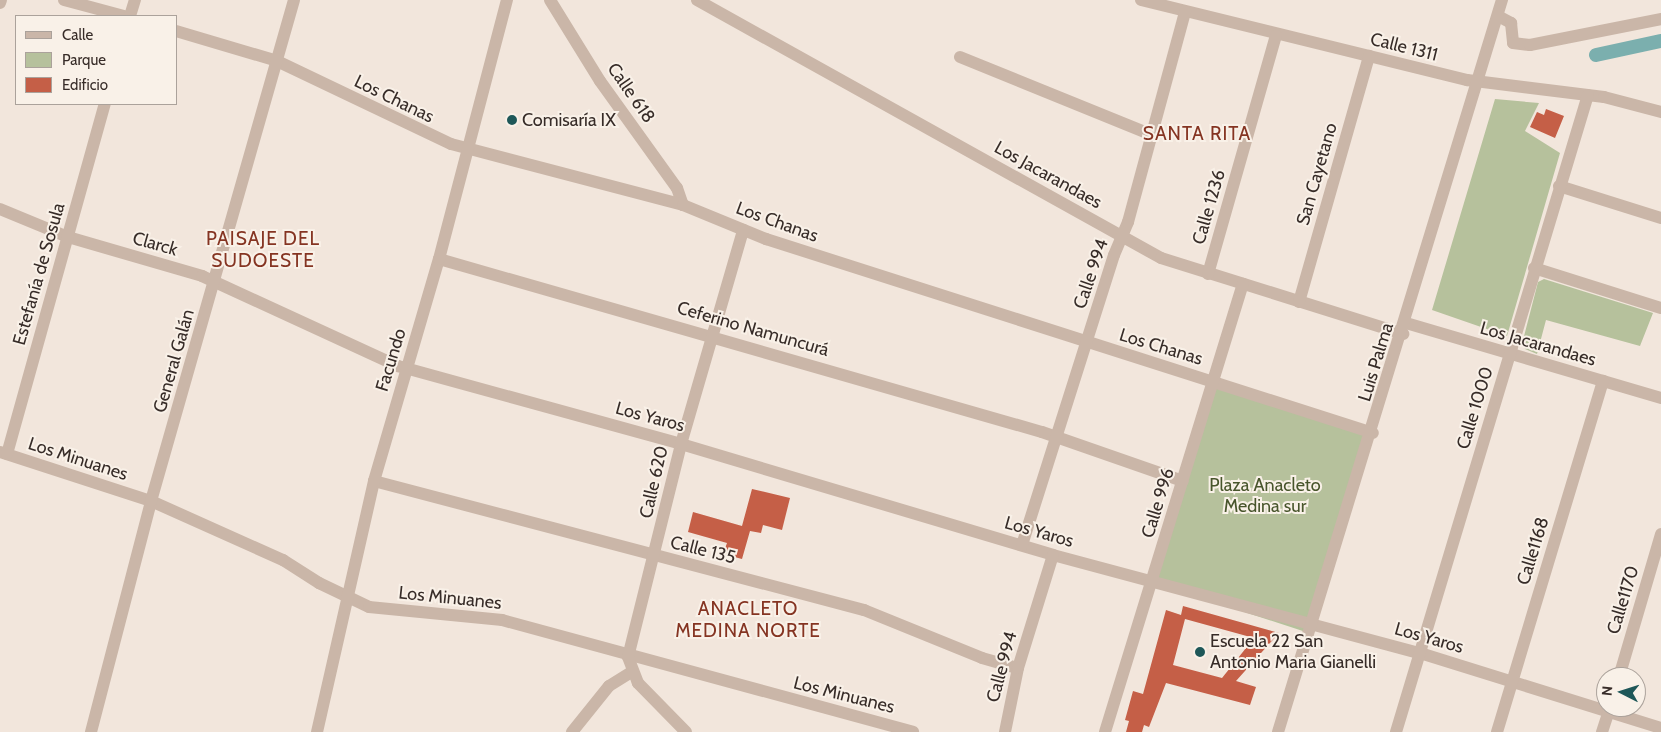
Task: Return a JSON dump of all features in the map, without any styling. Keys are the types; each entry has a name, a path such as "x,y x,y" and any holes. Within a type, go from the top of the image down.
{"street":[{"path":"64,0 120,15"},
{"path":"130,15 135,0"},
{"name":"General Galán","path":"91,732 151,501 216,282 294,0"},
{"name":"Facundo","path":"317,732 374,480 439,259 507,0"},
{"name":"Calle 618","path":"550,0 600,81 677,188 683,205"},
{"name":"Los Jacarandaes","path":"697,0 1161,258 1299,302 1510,354 1661,398"},
{"name":"Luis Palma","path":"1278,732 1372,433 1479,82 1502,0"},
{"name":"Calle 1311","path":"1145,1 1276,35 1479,82 1588,95 1661,112"},
{"name":"Calle 994","path":"1022,545 1086,342 1122,236 1185,12"},
{"path":"1498,16 1511,23 1513,43 1530,44 1661,19"},
{"name":"Los Chanas","path":"178,32 277,61 441,140 467,149 683,205 743,230 1372,433"},
{"name":"Calle 1236","path":"1208,274 1276,35"},
{"name":"San Cayetano","path":"1299,302 1369,56"},
{"path":"960,57 1150,134"},
{"name":"Calle 1000","path":"1396,732 1510,354 1534,268 1588,95"},
{"name":"Estefanía de Sosula","path":"4,453 105,105"},
{"path":"1559,186 1661,218"},
{"name":"Clarck","path":"0,209 68,237 216,282 407,368"},
{"name":"Calle 620","path":"628,657 655,556 681,444 711,334 743,230"},
{"name":"Ceferino Namuncurá","path":"439,259 711,334 1056,437 1183,481"},
{"path":"1534,268 1661,308"},
{"name":"Calle 996","path":"1105,732 1243,284"},
{"name":"Los Yaros","path":"407,368 681,444 1053,555 1420,653 1596,705"},
{"name":"Calle1168","path":"1497,732 1603,381"},
{"name":"Los Minuanes","path":"4,453 151,501 283,560 347,598 369,607 488,617 767,695 870,717 914,732"},
{"name":"Calle 135","path":"374,480 864,610 982,658 1018,668"},
{"name":"Calle1170","path":"1621,667 1661,534"},
{"name":"Calle 994","path":"1005,732 1018,668 1053,555"},
{"path":"628,657 632,672 686,732"},
{"path":"572,732 609,686 632,672"},
{"path":"1602,732 1607,717"},
{"name":"Los Yaros","path":"1631,717 1661,728"}],"green space":[{"path":"1495,99 1539,103 1525,131 1560,153 1507,336 1432,310"},
{"path":"1544,279 1653,313 1640,346 1546,320 1537,354 1525,349 1522,344 1538,282"},
{"name":"Plaza Anacleto Medina sur","path":"1213,382 1373,434 1308,633 1148,581"}],"building":[{"path":"1546,109 1564,116 1555,138 1530,127 1537,112 1544,115"},
{"path":"752,489 790,498 782,530 763,525 761,533 750,531 742,559 723,554 727,543 688,532 693,512 742,526"},
{"path":"1183,606 1279,633 1236,681 1256,687 1250,705 1166,683 1149,727 1144,725 1142,732 1126,732 1129,721 1125,720 1133,691 1143,694 1166,610 1181,615","holes":["1185,619 1254,638 1222,678 1173,665"]}],"waterway":[{"path":"1596,55 1661,41"}],"place":[{"name":"Comisaría IX","path":"512,120"},
{"name":"Escuela 22 San Antonio Maria Gianelli","path":"1200,652"}],"district":[{"name":"SANTA RITA","path":"1197,134"},
{"name":"PAISAJE DEL SUDOESTE","path":"263,250"},
{"name":"ANACLETO MEDINA NORTE","path":"748,620"}]}
